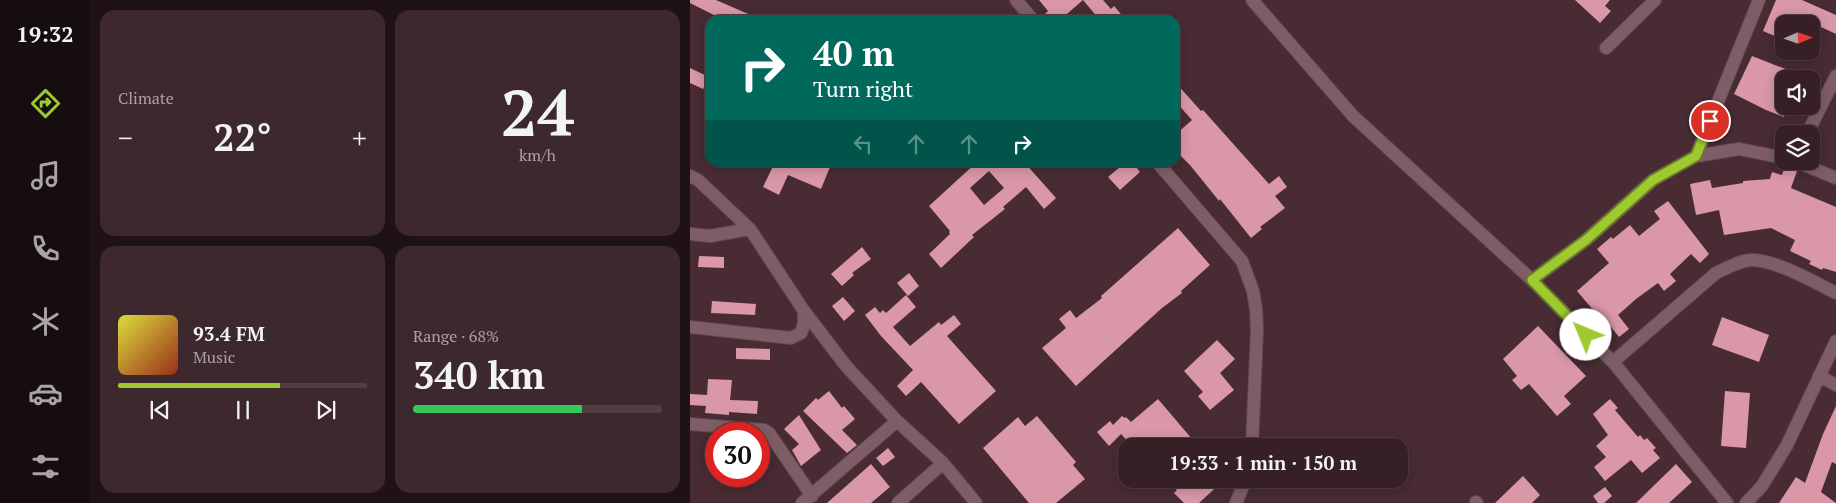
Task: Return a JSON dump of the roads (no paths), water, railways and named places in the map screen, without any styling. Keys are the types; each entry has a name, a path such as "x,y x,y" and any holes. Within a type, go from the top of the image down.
{"street":[{"path":"1016,0 1029,15"},
{"path":"1252,0 1353,116 1532,280 1613,362 1728,503"},
{"path":"1606,48 1655,0"},
{"path":"1696,156 1759,0"},
{"path":"1812,125 1836,76"},
{"path":"1532,280 1586,240 1653,180 1696,156 1738,148 1775,156"},
{"path":"1161,167 1242,261 1250,282 1256,309 1257,330 1252,438"},
{"path":"1817,170 1836,178"},
{"path":"690,176 698,180 750,229 804,310 846,366 897,421 943,463 976,503"},
{"path":"690,234 710,236 750,229"},
{"path":"1613,362 1716,274 1732,264 1752,260 1773,264 1836,293"},
{"path":"690,327 791,338 801,333 804,324 804,310"},
{"path":"1746,503 1762,486 1787,445 1836,341"},
{"path":"1819,376 1836,385"},
{"path":"690,424 764,430 769,433 807,499 897,421"},
{"path":"898,503 943,463"},
{"path":"1236,503 1242,488"}]}
